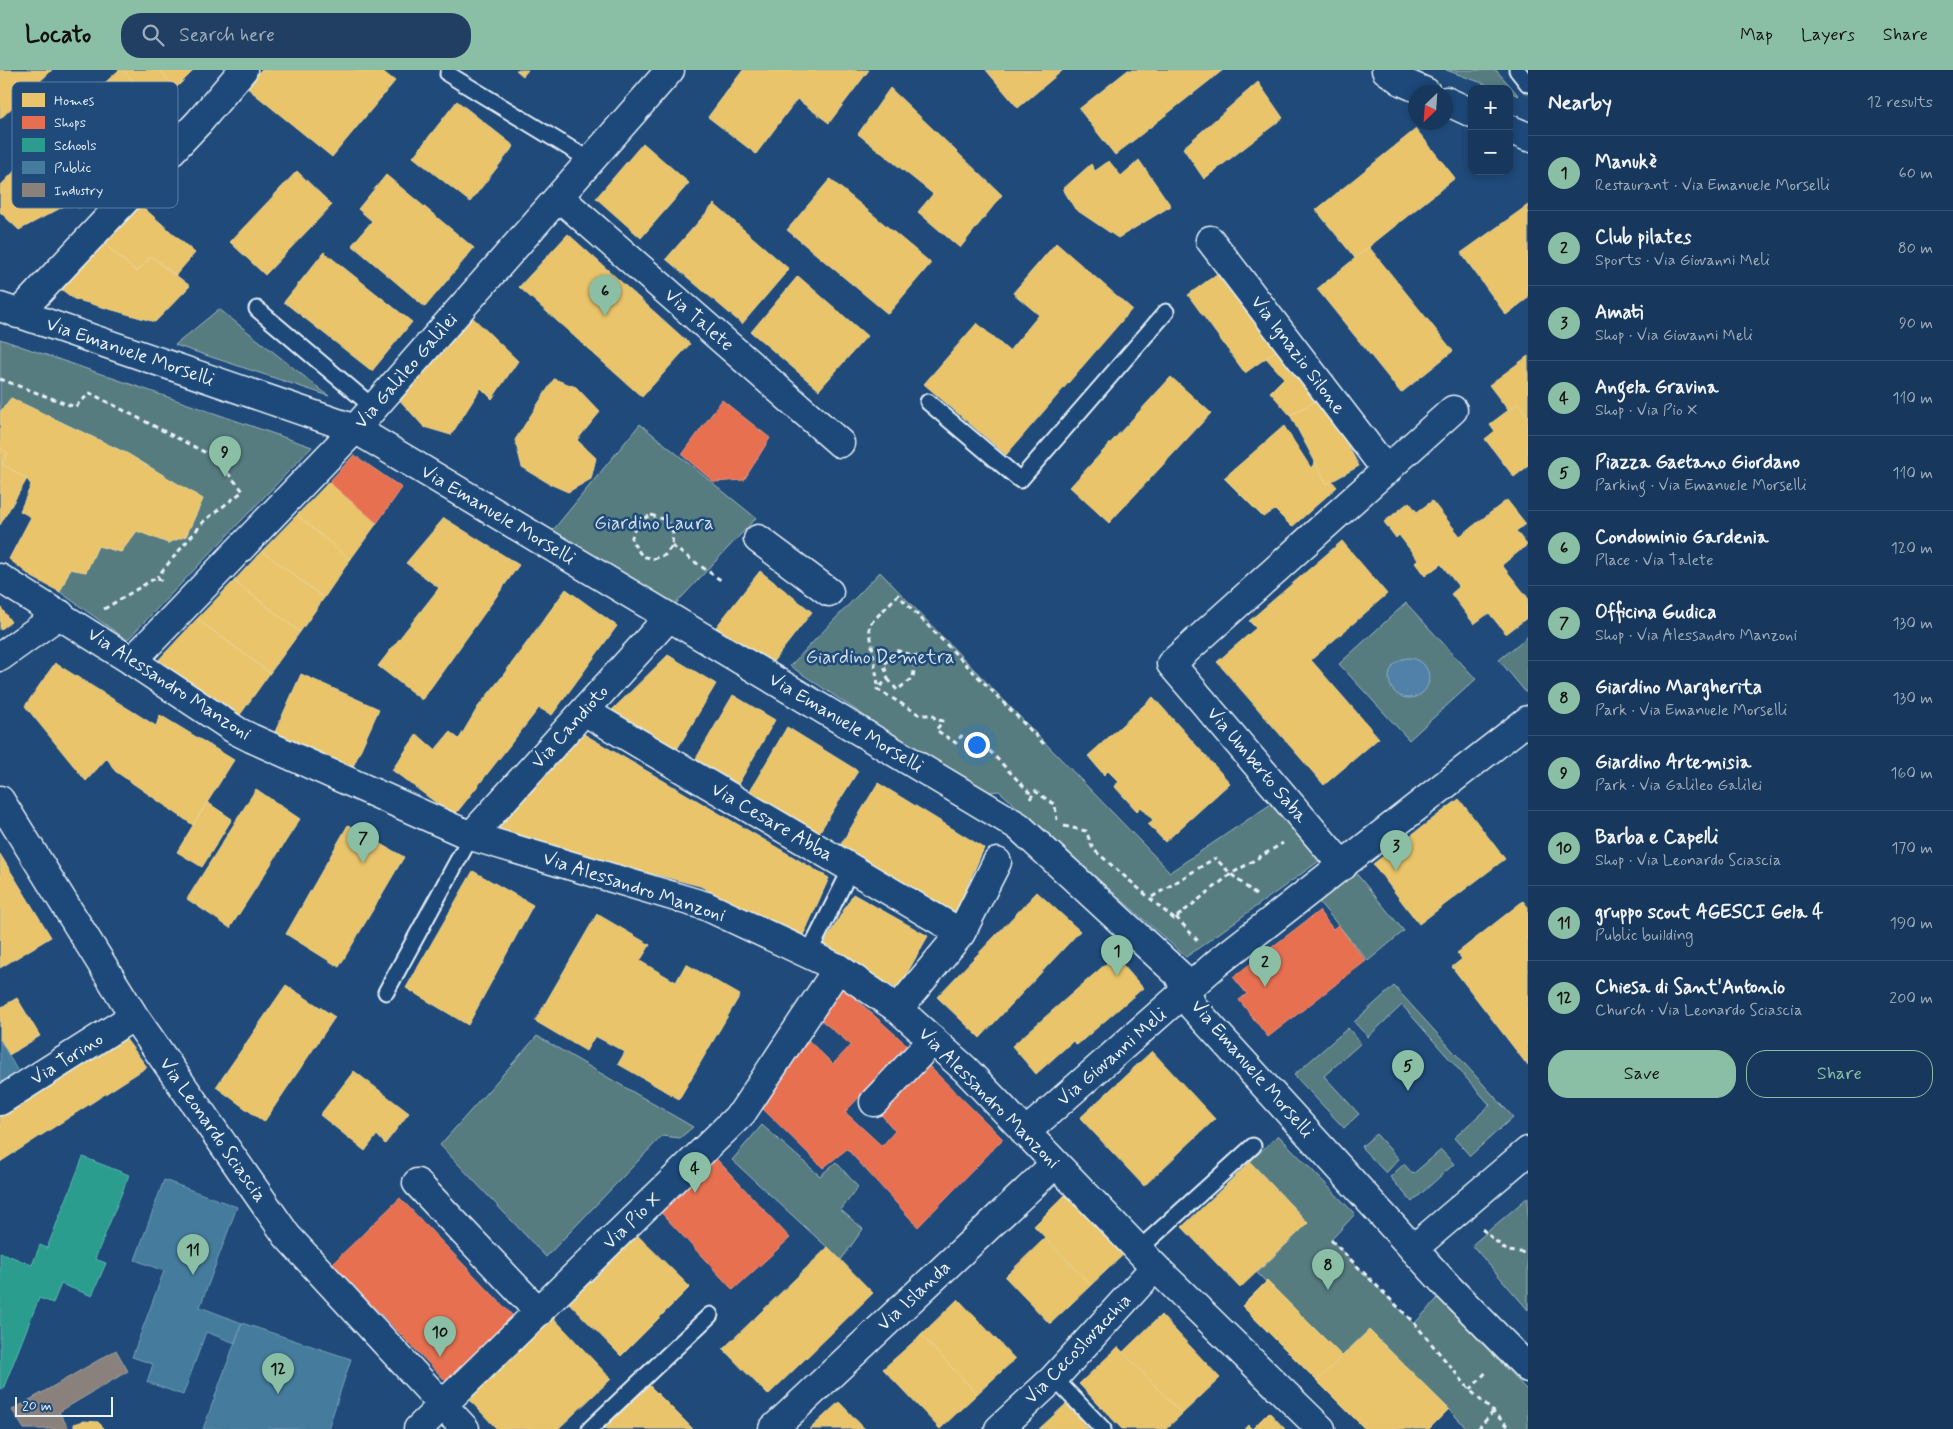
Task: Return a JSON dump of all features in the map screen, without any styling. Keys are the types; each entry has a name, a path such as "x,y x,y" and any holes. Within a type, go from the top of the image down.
{"street":[{"path":"178,143 199,122 243,70"},
{"name":"Via Galileo Galilei","path":"132,661 355,430 670,70"},
{"path":"1453,104 1468,111"},
{"path":"1511,130 1528,138"},
{"name":"Via Talete","path":"559,197 840,443"},
{"path":"9,310 112,208"},
{"name":"Via Ignazio Silone","path":"1210,240 1387,471"},
{"name":"Via Emanuele Morselli","path":"9,310 355,430 1018,826 1178,974 1193,1007 1449,1288 1528,1368"},
{"path":"1387,471 1453,410"},
{"name":"Via Umberto Saba","path":"1343,866 1171,664 1387,471"},
{"path":"758,539 829,592"},
{"name":"Via Alessandro Manzoni","path":"0,578 60,614 236,731 471,836 706,906 838,968 898,1008 966,1069 1147,1259 1321,1429"},
{"path":"0,657 60,614"},
{"name":"Via Candioto","path":"471,836 668,617"},
{"name":"Via Cesare Abba","path":"584,712 961,933"},
{"name":"Via Giovanni Meli","path":"1026,1132 1217,963 1528,720"},
{"name":"Via Leonardo Sciascia","path":"0,800 134,1016 287,1236 465,1429"},
{"path":"898,1008 961,933 997,862"},
{"name":"Via Pio X","path":"418,1429 444,1406 742,1113 838,968"},
{"name":"Via Torino","path":"0,1101 134,1016"},
{"path":"874,1102 933,1040"},
{"path":"1413,1249 1528,1151"},
{"name":"Via Islanda","path":"773,1429 1055,1164"},
{"path":"417,1183 539,1312"},
{"name":"Via Cecoslovacchia","path":"999,1429 1054,1378 1147,1259"}],"lane":[{"path":"1517,70 1528,84"},
{"path":"448,74 591,161"},
{"path":"257,309 374,408"},
{"path":"928,402 1020,480 1166,312"},
{"path":"386,992 471,836"},
{"path":"809,953 851,869"},
{"path":"1147,1259 1254,1146"},
{"path":"590,1429 710,1315"},
{"path":"1054,1378 1103,1429"}],"path":[{"path":"0,379 75,407 90,393 214,457 243,491 204,522 157,577 104,609"},
{"path":"651,515 666,520 674,532 672,546 664,555 653,558 642,556 631,540 637,522 651,515"},
{"path":"672,546 722,581"},
{"path":"157,577 188,602"},
{"path":"878,685 870,625 898,595 1046,746"},
{"path":"895,650 916,656 913,678 897,690 888,679 884,665 895,650"},
{"path":"888,679 877,689 920,715 933,715 935,719 943,721 936,730 956,743 961,736 981,742 1032,795"},
{"path":"1026,805 1035,791 1055,805 1058,825"},
{"path":"1051,824 1086,831 1093,849 1174,919 1231,874 1310,826"},
{"path":"1152,897 1215,858 1280,915"},
{"path":"1459,1209 1507,1251 1528,1254"},
{"path":"1330,1240 1415,1324 1470,1390 1511,1429"},
{"path":"1478,1429 1493,1412"}],"green space":[{"path":"1446,70 1496,70 1509,85 1488,85"},
{"path":"219,309 329,396 175,345"},
{"path":"0,339 312,447 127,640 60,592 70,569 86,572 98,546 121,552 137,531 168,543 186,536 203,499 128,454 11,398 0,412"},
{"name":"Giardino Laura","path":"640,424 756,518 668,612 549,535"},
{"name":"Giardino Demetra","path":"880,572 1170,872 1271,804 1322,859 1186,957 999,791 980,793 790,666"},
{"path":"1406,603 1476,679 1409,740 1339,664"},
{"path":"1528,636 1528,695 1499,660"},
{"path":"1355,872 1404,931 1368,961 1319,902"},
{"path":"1394,986 1513,1117 1470,1156 1454,1138 1490,1105 1402,1005 1368,1037 1354,1022"},
{"path":"1348,1028 1361,1043 1324,1076 1359,1114 1344,1128 1294,1075"},
{"path":"537,1036 693,1127 680,1138 662,1136 546,1257 440,1145"},
{"path":"762,1125 820,1176 836,1162 858,1187 841,1210 863,1229 841,1260 732,1160"},
{"path":"1376,1134 1399,1159 1386,1173 1361,1147"},
{"path":"1278,1135 1355,1214 1331,1240 1414,1324 1438,1298 1528,1391 1528,1429 1468,1429 1369,1330 1342,1356 1257,1273 1308,1223 1250,1162"},
{"path":"1441,1150 1454,1164 1412,1202 1390,1177 1404,1164 1413,1174"},
{"path":"1528,1197 1528,1310 1472,1245"}],"water":[{"path":"1405,658 1413,658 1420,661 1426,667 1429,678 1426,689 1420,695 1413,698 1405,698 1398,695 1392,689 1389,682 1389,674 1392,667 1398,661"}],"building: Homes":[{"path":"0,70 52,70 39,82 12,82 12,108 0,119"},
{"path":"119,70 123,70 135,82 106,82"},
{"path":"123,70 159,70 170,82 135,82"},
{"path":"159,70 194,70 178,86 178,82 170,82"},
{"path":"261,70 381,70 395,81 332,157 246,87"},
{"path":"516,70 528,70 523,76"},
{"path":"743,70 869,70 829,123 797,99 756,154 708,117"},
{"path":"986,70 1063,70 1018,108"},
{"path":"1128,70 1223,70 1115,155 1079,109"},
{"path":"1258,82 1283,118 1204,179 1183,148"},
{"path":"890,88 1002,195 960,248 918,212 933,194 858,134"},
{"path":"457,101 514,146 470,202 413,157"},
{"path":"1415,130 1417,130 1455,178 1355,258 1316,210"},
{"path":"643,143 689,183 641,238 596,198"},
{"path":"1139,160 1171,206 1118,238 1075,209 1063,189 1091,164 1095,171 1109,161 1121,176"},
{"path":"297,171 332,205 265,275 230,242"},
{"path":"12,174 12,208 61,208 19,230 0,212 0,186"},
{"path":"386,175 474,248 425,307 352,245 372,221 358,209"},
{"path":"830,179 931,263 888,314 787,230"},
{"path":"714,204 789,269 742,324 666,259"},
{"path":"1528,205 1528,298 1506,315 1461,253"},
{"path":"132,208 144,208 195,253 175,276 151,256 137,272 102,242"},
{"path":"568,234 690,344 642,397 519,287"},
{"path":"102,242 137,272 151,256 190,286 155,322 74,299 57,286"},
{"path":"1056,243 1132,309 1006,455 924,384 977,323 1009,351 1039,315 1013,293"},
{"path":"1369,247 1453,351 1401,393 1317,289"},
{"path":"324,252 412,322 372,371 284,302"},
{"path":"1229,265 1287,343 1245,373 1188,295"},
{"path":"798,276 867,336 819,390 751,332"},
{"path":"469,314 518,361 492,399 481,388 451,435 424,427 396,396"},
{"path":"1280,348 1322,398 1290,415 1270,392 1284,378 1266,358"},
{"path":"1528,356 1528,416 1518,403 1508,410 1489,385"},
{"path":"1171,377 1211,413 1109,523 1070,487"},
{"path":"554,379 576,387 600,412 577,440 596,458 591,479 568,492 550,484 522,467 515,440"},
{"path":"11,398 128,454 203,499 186,536 168,543 137,531 121,552 98,546 86,572 70,569 60,592 32,577 9,559 31,517 20,511 31,485 27,479 2,464 8,453 0,448 0,412"},
{"path":"1322,398 1359,466 1327,484 1290,415"},
{"path":"1518,403 1528,416 1528,466 1514,477 1485,439 1495,431 1490,424"},
{"path":"1284,426 1311,468 1315,462 1327,484 1332,481 1337,487 1292,527 1275,510 1263,517 1224,478"},
{"path":"0,448 8,453 2,464 27,479 0,525"},
{"path":"329,482 377,523 350,560 297,515"},
{"path":"1507,500 1526,524 1516,531 1527,545 1502,565 1528,598 1528,617 1506,634 1489,613 1474,624 1451,594 1459,587 1441,564 1425,576 1415,563 1418,560 1399,535 1396,538 1384,522 1409,502 1417,512 1432,501 1460,536"},
{"path":"297,515 350,560 324,598 262,551"},
{"path":"444,518 519,565 422,700 378,666 439,588 406,563"},
{"path":"1342,541 1387,594 1311,660 1379,738 1324,785 1217,662 1256,628 1249,621"},
{"path":"262,551 324,598 300,632 234,581"},
{"path":"760,571 812,612 765,672 713,631"},
{"path":"234,581 300,632 270,673 197,619"},
{"path":"566,589 617,626 552,715 539,708 454,816 392,770 417,734 435,750 450,732 459,739 478,707"},
{"path":"0,606 11,622 0,630"},
{"path":"197,619 270,673 237,719 152,667"},
{"path":"668,655 716,684 676,751 610,712"},
{"path":"55,663 156,726 160,715 234,760 193,825 115,771 107,758 86,781 25,706"},
{"path":"301,674 379,709 352,769 274,734"},
{"path":"733,695 775,720 736,788 694,762"},
{"path":"1153,697 1230,783 1165,842 1148,824 1153,820 1141,807 1137,811 1114,786 1119,782 1108,771 1104,775 1088,756"},
{"path":"787,727 858,771 817,836 748,794"},
{"path":"577,730 829,878 802,938 700,886 493,832"},
{"path":"878,783 984,848 953,918 838,849"},
{"path":"256,789 300,819 230,928 187,899"},
{"path":"1459,799 1505,859 1419,924 1373,864"},
{"path":"207,802 232,819 202,867 177,852"},
{"path":"348,825 404,857 339,967 286,934"},
{"path":"0,854 51,937 0,968"},
{"path":"473,871 533,905 468,1025 406,988"},
{"path":"1037,892 1080,931 980,1038 937,997"},
{"path":"853,894 928,936 898,989 823,946"},
{"path":"1523,901 1528,907 1528,1066 1452,967 1462,959 1457,953"},
{"path":"597,914 650,945 640,961 676,982 686,964 740,995 679,1099 618,1064 625,1052 595,1036 586,1051 535,1021"},
{"path":"1115,956 1143,988 1077,1045 1073,1041 1036,1074 1012,1046"},
{"path":"286,985 335,1017 264,1122 216,1087"},
{"path":"17,998 40,1036 9,1055 0,1040 0,1008"},
{"path":"122,1034 147,1067 0,1162 0,1112"},
{"path":"1152,1051 1215,1119 1144,1186 1080,1118"},
{"path":"354,1071 409,1113 385,1144 377,1135 365,1151 320,1115"},
{"path":"1250,1162 1308,1223 1240,1288 1182,1227"},
{"path":"1067,1193 1125,1253 1091,1285 1034,1226"},
{"path":"631,1229 690,1287 621,1356 563,1297"},
{"path":"1045,1238 1091,1285 1050,1324 1005,1277"},
{"path":"828,1247 873,1293 768,1395 723,1349"},
{"path":"1267,1281 1342,1356 1317,1381 1242,1306"},
{"path":"958,1299 1015,1359 977,1394 921,1335"},
{"path":"548,1312 611,1379 558,1429 497,1429 463,1393"},
{"path":"1161,1315 1220,1378 1182,1414 1123,1352"},
{"path":"1369,1330 1449,1409 1429,1429 1365,1429 1317,1381"},
{"path":"921,1335 977,1394 940,1429 883,1369"},
{"path":"1118,1347 1182,1414 1166,1429 1122,1429 1079,1384"},
{"path":"648,1384 693,1429 603,1429"},
{"path":"839,1402 865,1429 810,1429"},
{"path":"1066,1404 1089,1429 1039,1429 1051,1418"},
{"path":"1269,1412 1285,1429 1252,1429"},
{"path":"84,1421 98,1422 105,1429 74,1429 74,1424"},
{"path":"1248,1425 1252,1429 1244,1429"}],"building: Shops":[{"path":"722,400 770,438 744,480 714,482 682,455"},
{"path":"354,455 402,488 377,523 329,482"},
{"path":"1319,911 1333,929 1338,925 1366,961 1268,1037 1239,1000 1247,994 1233,977"},
{"path":"837,982 908,1046 845,1112 882,1146 895,1131 877,1110 927,1064 1003,1139 918,1227 847,1149 823,1168 757,1103 803,1035 833,1064 851,1045 815,1015"},
{"path":"711,1153 790,1238 733,1290 654,1205"},
{"path":"400,1198 513,1316 446,1381 332,1264"}],"building: Schools":[{"path":"83,1157 129,1175 95,1259 106,1263 92,1296 61,1284 53,1303 39,1298 3,1389 0,1388 0,1252 32,1265 40,1245 47,1248"}],"building: Public":[{"path":"0,1040 20,1075 0,1087"},
{"path":"164,1180 237,1207 200,1307 242,1323 235,1343 206,1332 183,1395 147,1382 153,1364 132,1357 164,1271 135,1260"},
{"path":"242,1323 351,1359 328,1429 203,1429"}],"building: Industry":[{"path":"116,1350 128,1371 59,1412 69,1429 24,1429 12,1410"}],"place":[{"name":"Condominio Gardenia","path":"605,316"},
{"name":"Giardino Artemisia","path":"225,477"},
{"name":"Officina Gudica","path":"363,863"},
{"name":"Amati","path":"1396,871"},
{"name":"Manukè","path":"1117,976"},
{"name":"Club pilates","path":"1265,987"},
{"name":"Piazza Gaetano Giordano","path":"1408,1091"},
{"name":"Angela Gravina","path":"695,1193"},
{"name":"gruppo scout AGESCI Gela 4","path":"193,1275"},
{"name":"Giardino Margherita","path":"1328,1290"},
{"name":"Barba e Capelli","path":"440,1357"},
{"name":"Chiesa di Sant'Antonio","path":"278,1394"}]}
